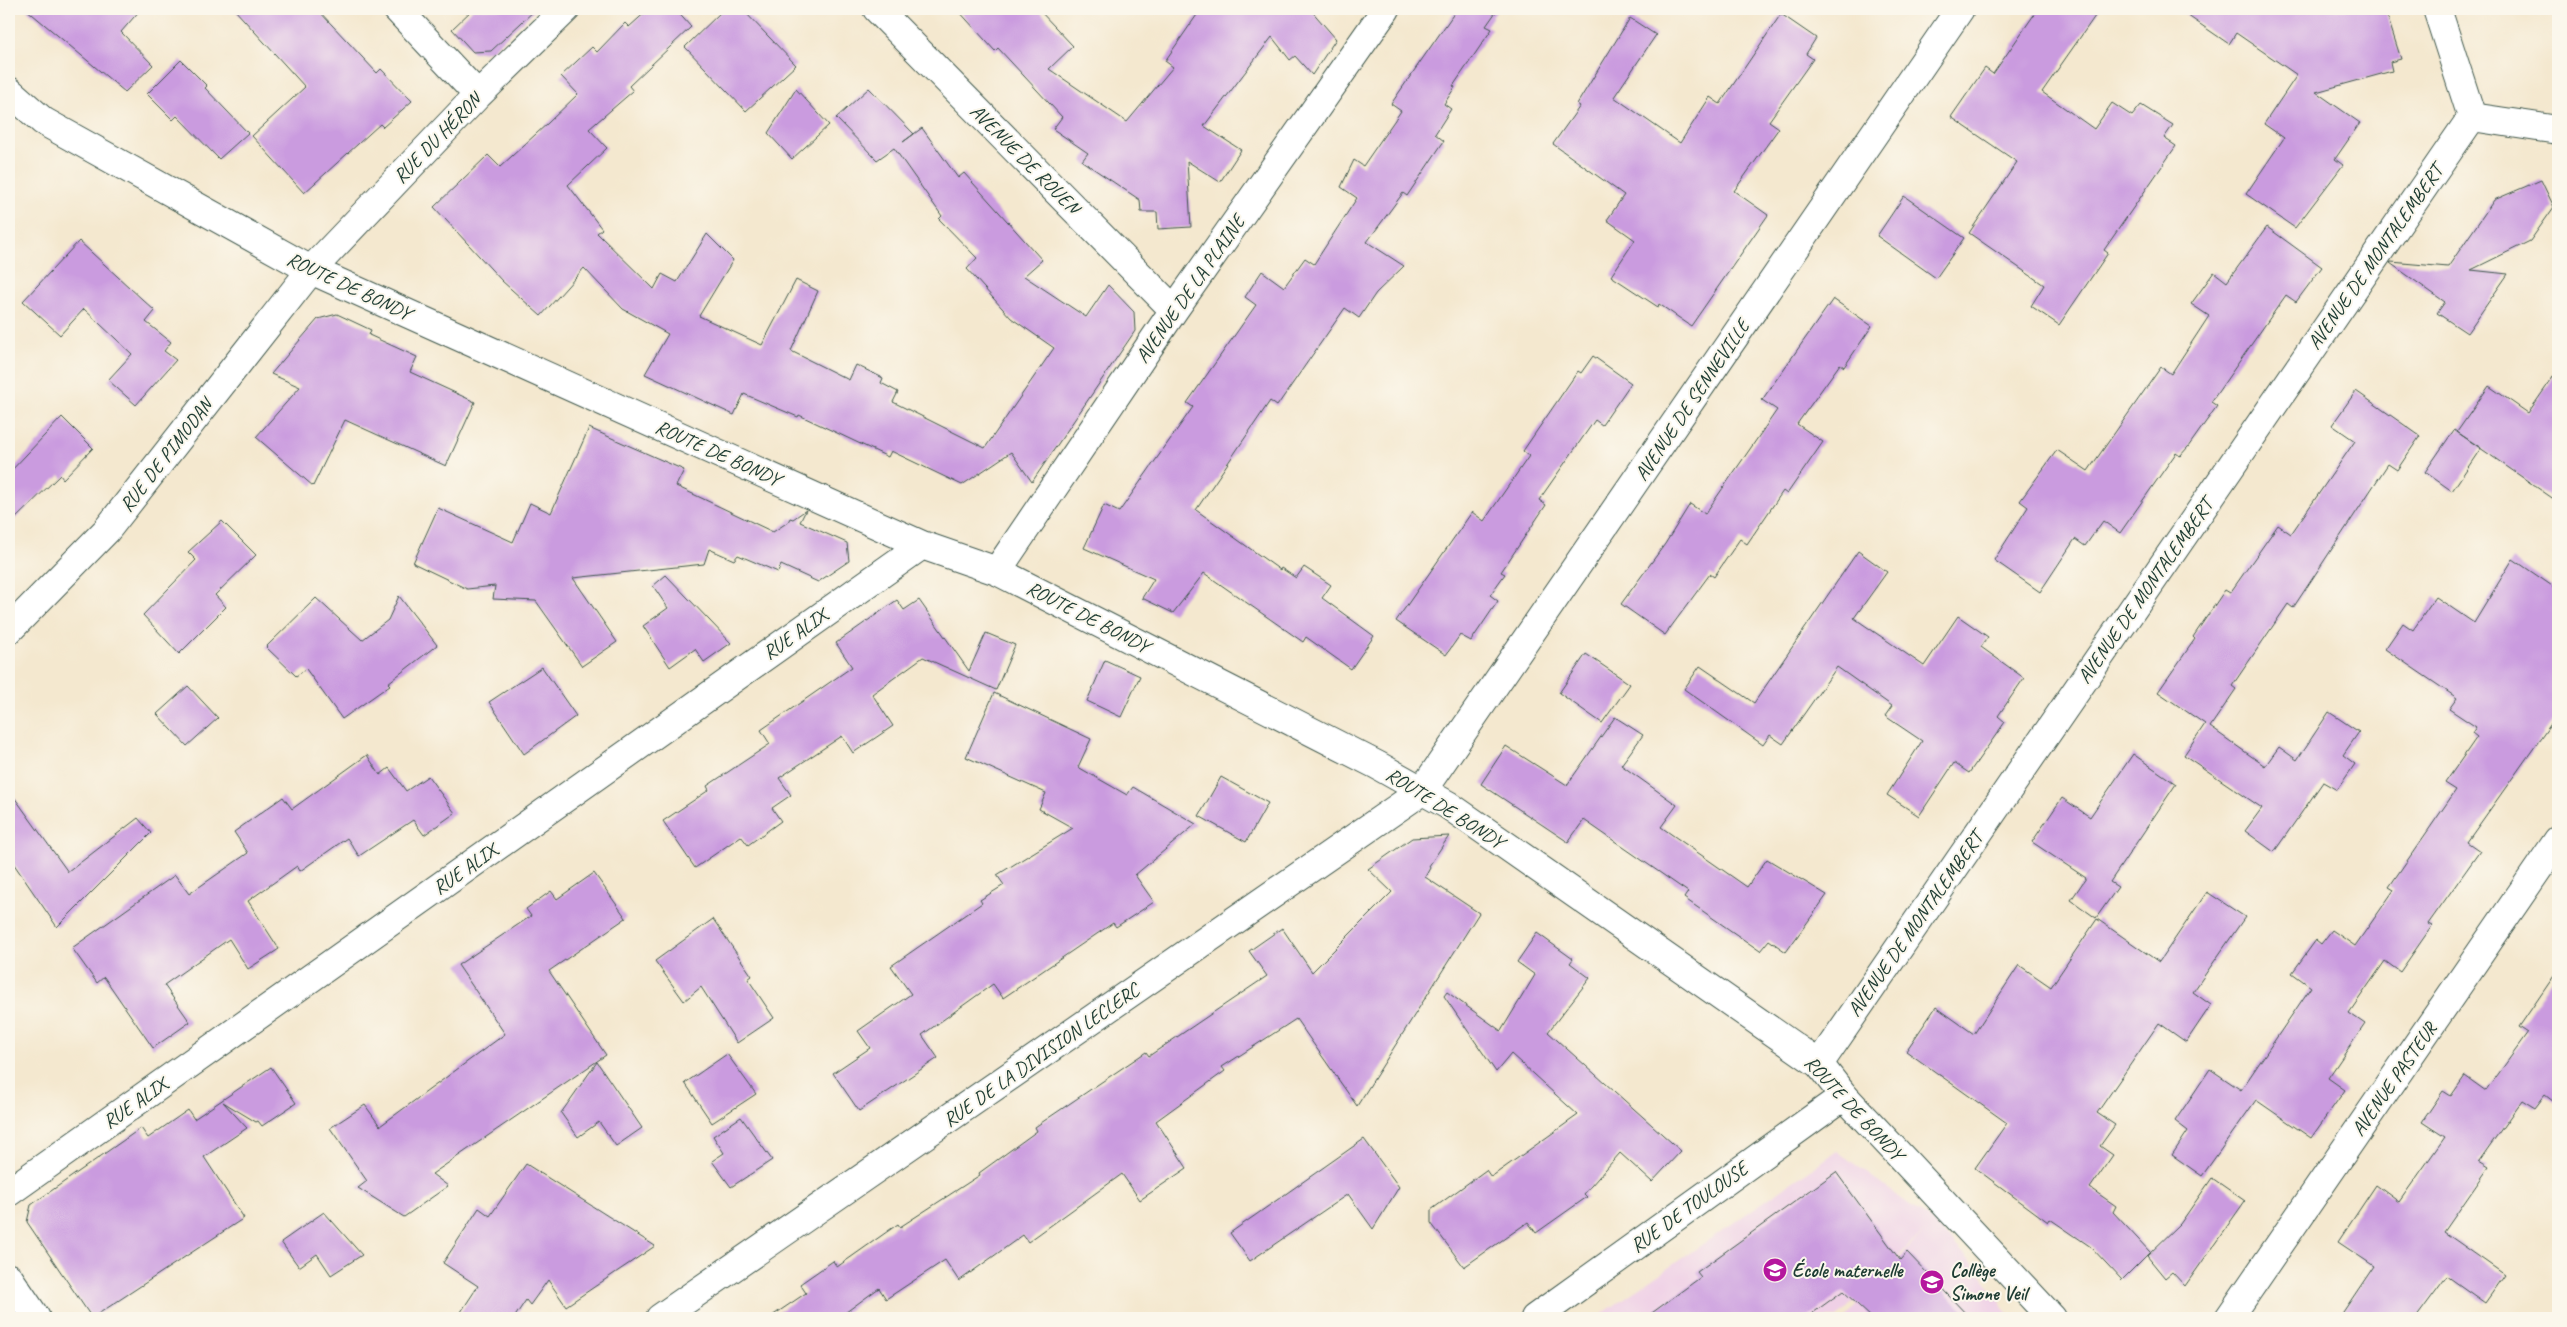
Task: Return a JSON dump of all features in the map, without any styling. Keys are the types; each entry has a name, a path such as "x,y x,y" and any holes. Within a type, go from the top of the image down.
{"street":[{"path":"398,9 478,95"},
{"name":"RUE DU HÉRON","path":"311,270 478,95 566,9"},
{"name":"AVENUE DE ROUEN","path":"877,9 1174,310"},
{"name":"AVENUE DE LA PLAINE","path":"997,571 1174,310 1385,9"},
{"name":"AVENUE DE SENNEVILLE","path":"1422,791 1960,9"},
{"path":"2437,9 2472,117 2558,130"},
{"name":"ROUTE DE BONDY","path":"9,91 43,121 311,270 922,545 997,571 1377,765 1448,804 1819,1064 1844,1096 2052,1318"},
{"name":"AVENUE DE MONTALEMBERT","path":"1819,1064 2472,117"},
{"name":"RUE DE PIMODAN","path":"9,630 106,531 311,270"},
{"name":"RUE ALIX","path":"9,1192 922,545"},
{"name":"RUE DE LA DIVISION LECLERC","path":"660,1318 1422,791"},
{"name":"AVENUE PASTEUR","path":"2229,1318 2558,840"},
{"name":"RUE DE TOULOUSE","path":"1535,1318 1844,1096"},
{"path":"9,1278 36,1318"}],"shaded area":[{"name":"École maternelle","path":"1837,1151 1933,1222 1970,1260 2012,1318 1845,1318 1926,1229 1837,1318 1596,1318"}],"building":[{"path":"26,9 141,9 121,32 153,65 125,92"},
{"path":"234,9 317,9 377,73 381,69 412,101 383,127 380,124 304,193 252,136 305,87"},
{"path":"473,9 536,9 491,51 473,52 452,29"},
{"path":"649,9 675,9 691,27 629,86 633,91 589,129 607,148 568,185 602,229 597,233 654,289 662,274 677,282 707,234 733,260 699,316 762,345 796,280 818,291 791,351 849,380 856,365 883,378 881,383 898,392 893,402 985,448 1054,348 1011,318 967,269 977,258 939,219 942,216 894,148 877,160 836,118 869,88 914,134 922,128 958,178 964,173 1042,260 1024,276 1086,317 1108,285 1134,312 1135,331 1032,482 1011,452 962,485 891,451 888,457 799,415 798,417 744,394 734,415 645,374 668,334 623,309 584,268 541,316 502,281 434,207 488,155 500,167 548,123 578,94 561,76 592,47 597,52 625,23 629,27"},
{"path":"724,9 742,9 796,65 746,111 685,47"},
{"path":"957,9 1038,9 1073,46 1049,69 1127,122 1173,67 1165,61 1201,9 1310,9 1336,39 1312,75 1295,56 1290,60 1272,37 1204,126 1241,150 1220,182 1187,161 1191,227 1158,229 1157,212 1141,212 1140,200 1082,161 1088,153 1053,129 1062,117 998,48 995,51"},
{"path":"1457,9 1498,9 1486,26 1492,29 1453,86 1455,87 1444,104 1451,109 1435,134 1444,141 1407,196 1403,193 1367,242 1404,266 1376,293 1359,318 1345,308 1277,406 1270,401 1196,510 1280,570 1281,568 1296,578 1304,567 1331,585 1322,598 1374,636 1351,669 1306,637 1303,642 1204,573 1173,613 1142,598 1154,579 1084,548 1104,505 1119,512 1193,407 1187,403 1256,305 1245,297 1262,271 1284,287 1305,258 1314,264 1357,198 1341,187 1354,160 1363,166 1401,111 1391,104"},
{"path":"2038,9 2100,9 2042,92 2094,129 2112,103 2132,116 2141,105 2173,125 2164,138 2176,146 2104,250 2108,253 2059,325 2031,306 2044,285 1969,233 2017,162 1951,117 1985,68 1993,74"},
{"path":"2178,9 2385,9 2401,59 2390,62 2392,71 2316,92 2360,123 2335,159 2343,165 2295,228 2246,194 2284,138 2264,124 2297,75 2236,33 2229,44"},
{"path":"1781,14 1816,38 1806,54 1813,59 1769,121 1779,128 1734,191 1768,215 1691,326 1659,304 1658,307 1611,276 1635,240 1607,220 1624,195 1553,144 1580,106 1577,104 1630,18 1656,35 1614,97 1680,143 1710,97 1720,104"},
{"path":"181,60 207,86 205,88 248,133 219,159 177,116 173,120 147,94"},
{"path":"796,89 829,125 792,159 768,133"},
{"path":"2541,180 2554,207 2530,241 2471,270 2508,274 2467,333 2437,313 2445,302 2390,263 2448,267 2494,200"},
{"path":"1904,196 1964,238 1936,278 1877,236"},
{"path":"2267,227 2322,267 2296,302 2286,295 2211,402 2217,406 2188,447 2180,456 2176,453 2120,533 2103,521 2085,546 2075,539 2040,592 1994,560 2028,507 2020,501 2057,450 2088,471 2161,367 2171,374 2209,316 2191,304 2214,272 2227,282"},
{"path":"79,241 155,311 146,322 171,342 164,351 176,360 136,405 108,380 132,354 84,309 60,335 23,301"},
{"path":"1833,299 1872,326 1844,367 1840,364 1797,424 1823,442 1787,494 1783,491 1747,544 1740,539 1714,577 1710,574 1665,635 1621,604 1665,544 1690,504 1705,514 1777,410 1762,400"},
{"path":"337,314 371,330 369,335 417,357 410,372 475,402 446,466 345,420 313,486 256,437 300,387 271,374 318,319"},
{"path":"1593,356 1631,383 1602,425 1595,420 1539,500 1546,505 1501,572 1505,574 1490,595 1498,601 1471,641 1460,635 1446,655 1396,621 1472,512 1484,521 1529,456 1523,451 1578,371 1581,373"},
{"path":"2558,370 2558,502 2457,432 2489,386 2528,413"},
{"path":"2356,391 2420,436 2397,470 2388,464 2293,608 2288,604 2232,686 2236,689 2210,727 2265,766 2279,747 2297,760 2329,712 2359,732 2343,755 2355,764 2337,790 2323,782 2274,852 2245,831 2262,808 2184,755 2205,724 2158,692 2195,639 2193,637 2225,590 2230,593 2278,525 2291,534 2355,441 2332,425"},
{"path":"62,417 93,448 63,479 60,475 9,525 9,473"},
{"path":"589,428 684,470 676,486 773,532 788,522 790,518 793,519 806,510 800,522 847,543 849,561 818,582 781,565 778,572 738,555 734,560 709,549 704,564 573,578 617,642 582,666 536,601 493,599 495,586 467,589 413,563 438,508 513,542 530,503 551,513"},
{"path":"2454,430 2481,448 2452,491 2425,472"},
{"path":"222,521 256,555 215,595 226,607 179,654 143,615 196,560 188,552"},
{"path":"1858,551 1887,572 1854,618 1924,666 1958,616 1988,637 1981,647 2024,678 1998,716 2005,722 1969,773 1954,763 1919,816 1887,795 1922,741 1885,716 1892,706 1837,667 1783,744 1770,735 1763,745 1684,689 1700,666 1754,703"},
{"path":"2513,559 2558,590 2558,714 2467,842 2480,851 2428,924 2432,926 2400,972 2385,961 2349,1013 2365,1024 2328,1078 2345,1090 2311,1138 2256,1100 2202,1176 2172,1155 2188,1131 2175,1121 2210,1069 2241,1090 2311,987 2292,973 2316,940 2321,944 2332,930 2355,946 2394,890 2389,887 2456,790 2445,783 2477,737 2472,733 2476,727 2449,709 2457,698 2385,649 2403,623 2413,630 2436,597 2474,623"},
{"path":"666,575 731,643 704,662 695,649 670,667 643,626 668,608 653,586"},
{"path":"399,596 437,645 388,683 390,685 342,719 306,669 296,676 266,647 316,598 362,640 388,620"},
{"path":"897,600 904,610 919,600 969,671 986,633 1015,645 996,690 923,657 872,694 893,726 853,753 842,736 779,778 791,795 772,808 781,821 748,845 741,836 695,868 663,821 709,790 707,786 770,744 761,730 852,667 836,643"},
{"path":"1586,654 1630,684 1602,723 1559,693"},
{"path":"1105,660 1140,676 1121,717 1087,701"},
{"path":"542,667 576,716 524,754 489,702"},
{"path":"188,686 218,718 187,746 157,714"},
{"path":"994,693 1091,739 1078,767 1127,795 1133,787 1196,824 1135,875 1154,902 1116,927 1113,923 1003,998 993,984 922,1035 938,1058 859,1111 833,1073 870,1048 858,1031 911,994 891,966 982,903 980,900 1004,885 997,875 1073,828 1039,809 1046,793 966,757"},
{"path":"1615,717 1643,735 1621,765 1677,805 1661,827 1747,887 1767,859 1827,895 1786,952 1769,940 1760,951 1684,898 1688,892 1584,820 1568,842 1481,784 1506,746 1567,785"},
{"path":"2133,754 2176,784 2110,882 2118,887 2096,918 2071,900 2086,878 2032,842 2062,798 2090,817"},
{"path":"367,755 380,775 389,768 406,791 428,776 455,813 424,835 413,820 359,856 347,838 300,871 297,866 248,901 279,949 248,969 229,939 164,985 190,1022 153,1048 104,977 97,983 72,948 175,875 189,894 248,853 234,832 283,797 292,809"},
{"path":"1221,777 1268,803 1246,842 1199,816"},
{"path":"9,790 68,872 138,818 151,833 57,927 9,857"},
{"path":"1449,836 1429,866 1430,868 1425,877 1479,913 1357,1106 1296,1019 1222,1067 1225,1071 1156,1121 1187,1168 1140,1200 1122,1174 1028,1242 1023,1235 959,1281 945,1260 886,1299 879,1288 838,1318 769,1318 806,1293 800,1284 833,1261 837,1267 898,1224 900,1227 980,1175 979,1173 1037,1131 1035,1127 1146,1052 1149,1056 1267,976 1249,951 1282,928 1312,972 1392,892 1368,869 1412,838"},
{"path":"594,873 626,918 549,971 606,1055 432,1174 448,1186 404,1217 358,1188 367,1181 330,1128 365,1105 380,1126 505,1034 458,965 531,916 526,909 551,891 557,899"},
{"path":"2207,892 2245,917 2193,992 2211,1005 2186,1042 2159,1023 2097,1113 2115,1125 2100,1146 2113,1155 2090,1188 2116,1206 2113,1212 2150,1252 2122,1280 2091,1247 2050,1219 2048,1222 1975,1168 2007,1123 1906,1051 1936,1007 1974,1034 2019,965 2051,987 2097,919 2159,962"},
{"path":"713,919 752,976 748,979 774,1018 737,1043 701,987 684,1001 655,961"},
{"path":"1537,933 1573,959 1570,963 1590,978 1548,1032 1681,1151 1652,1182 1620,1153 1584,1194 1587,1197 1536,1233 1528,1222 1464,1267 1431,1223 1431,1210 1486,1170 1491,1177 1578,1115 1511,1054 1496,1072 1444,996 1447,992 1501,1031 1535,975 1517,962"},
{"path":"2558,970 2558,1105 2545,1095 2535,1108 2522,1100 2479,1161 2489,1167 2444,1232 2505,1275 2485,1303 2447,1276 2416,1318 2339,1318 2374,1266 2338,1242 2376,1185 2399,1202 2445,1137 2422,1122 2443,1091 2451,1096 2465,1076 2486,1091 2528,1033 2519,1027"},
{"path":"727,1054 756,1094 712,1123 685,1083"},
{"path":"597,1062 642,1128 616,1146 599,1122 578,1137 561,1113"},
{"path":"271,1067 296,1103 262,1126 258,1121 256,1122 223,1102 247,1128 204,1157 244,1218 92,1318 27,1222 31,1205 141,1128 148,1138 188,1110 194,1119"},
{"path":"741,1117 772,1160 731,1187 712,1161 724,1153 713,1136"},
{"path":"1364,1139 1399,1187 1373,1229 1348,1194 1250,1261 1230,1233"},
{"path":"526,1164 655,1246 566,1306 548,1280 530,1305 526,1300 514,1318 457,1318 478,1286 443,1263 479,1208 490,1216"},
{"name":"École maternelle","path":"1836,1172 1900,1260 1907,1252 1970,1318 1872,1318 1843,1291 1806,1318 1645,1318 1701,1277 1697,1272"},
{"path":"2212,1178 2245,1201 2185,1286 2172,1272 2165,1278 2147,1256 2180,1224"},
{"path":"324,1212 362,1255 331,1275 317,1254 299,1267 281,1242"}],"place":[{"name":"École maternelle","path":"1775,1270"},
{"name":"Collège Simone Veil","path":"1932,1282"}]}
